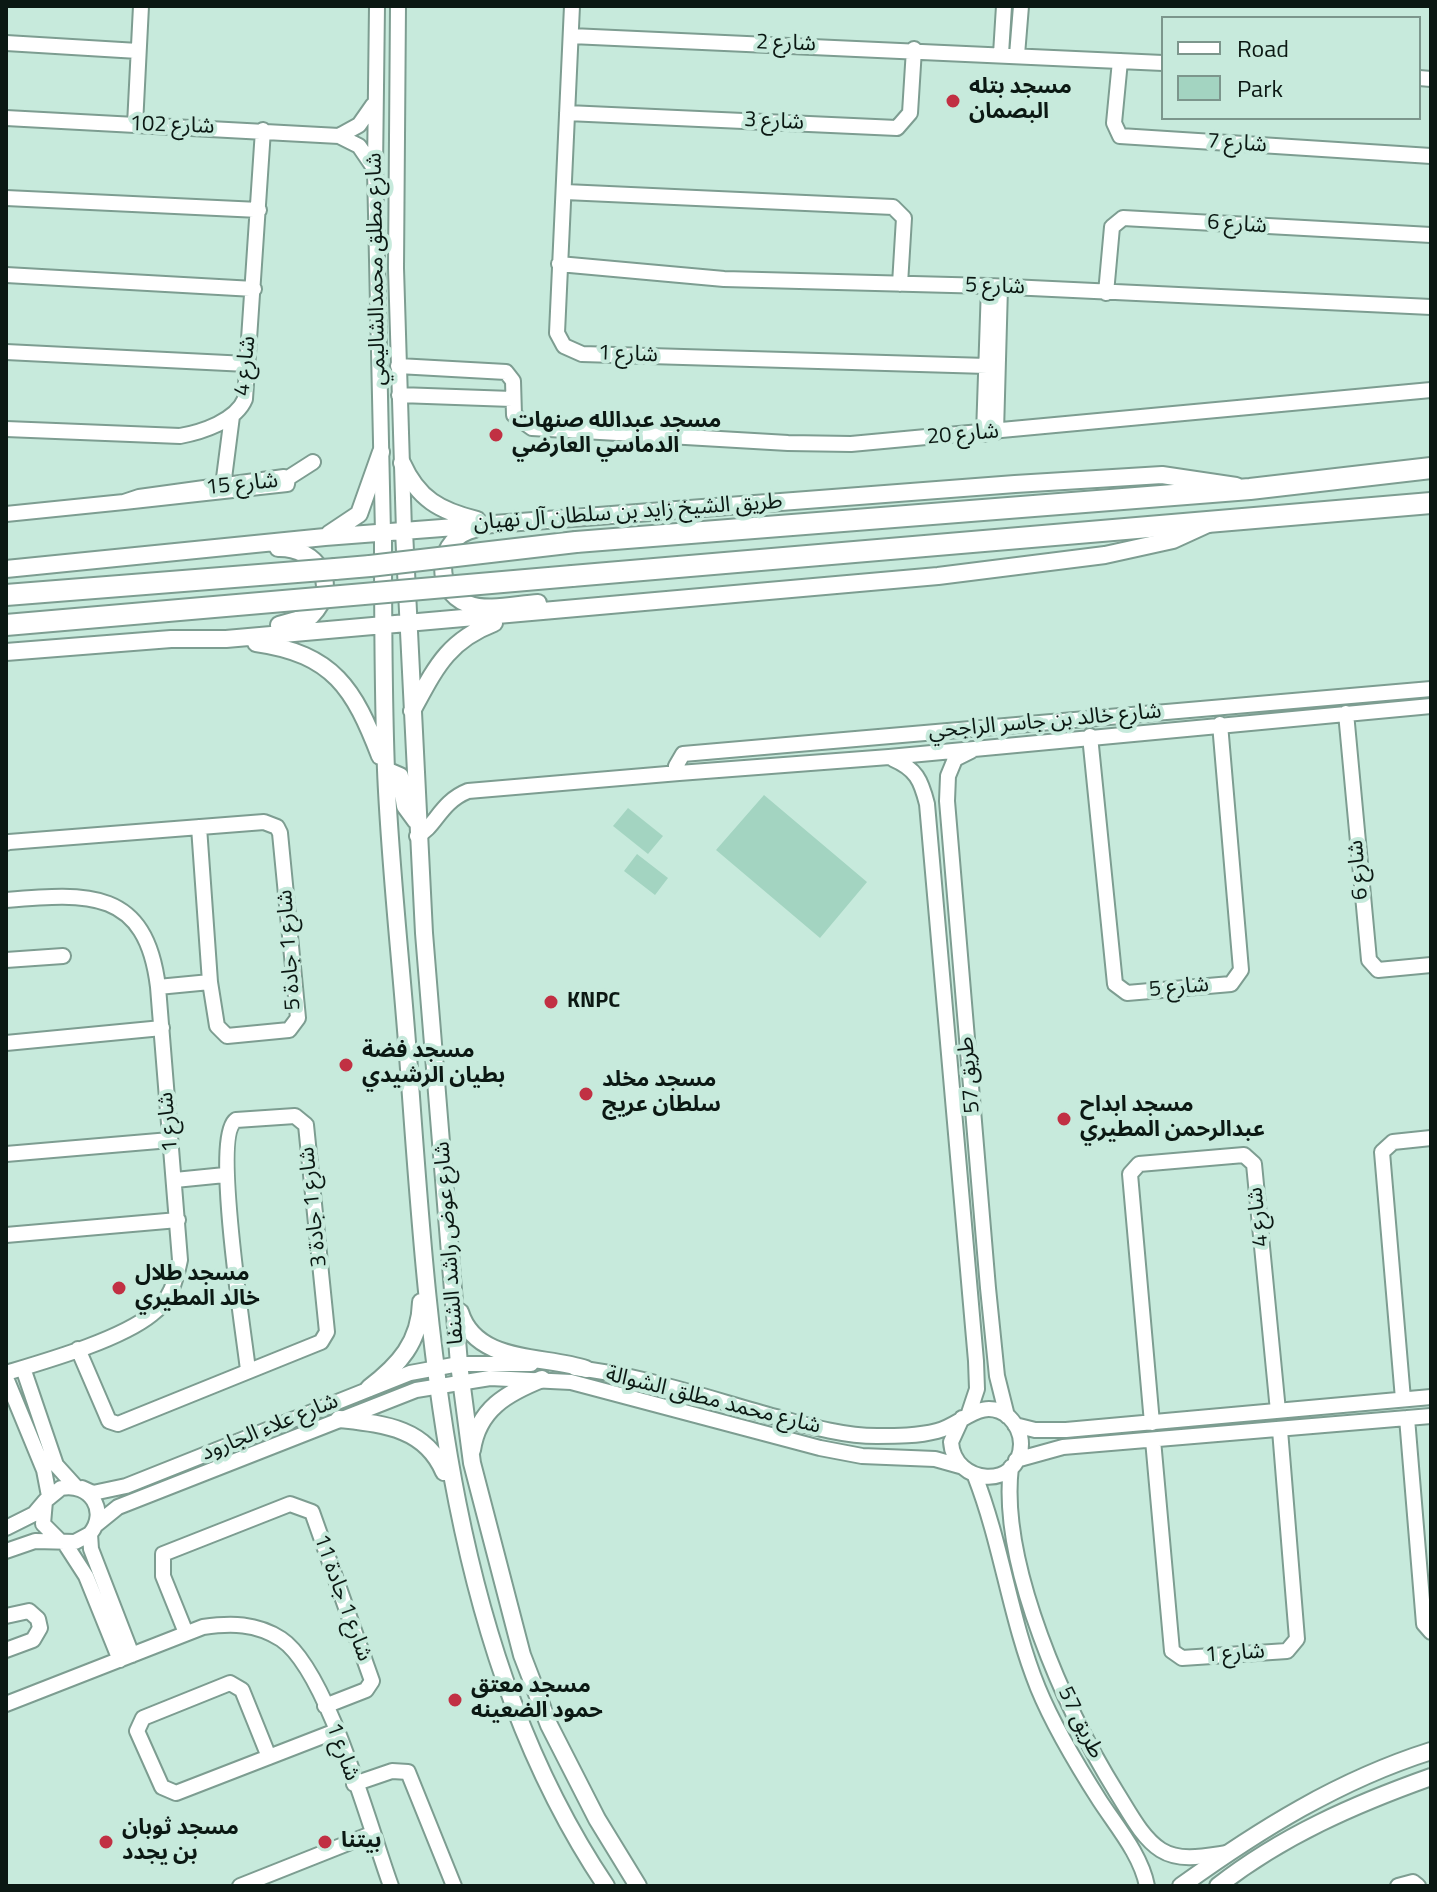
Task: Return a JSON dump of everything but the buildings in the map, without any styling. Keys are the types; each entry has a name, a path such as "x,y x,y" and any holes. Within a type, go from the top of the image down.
{"highway":[{"name":"طريق الشيخ زايد بن سلطان آل نهيان","path":"6,595 370,566 576,542 1250,489 1431,468"},
{"path":"6,625 1431,503"}],"main road":[{"path":"325,537 359,514 381,452"},
{"path":"402,463 411,483 425,500 443,511 490,524"},
{"name":"طريق الشيخ زايد بن سلطان آل نهيان","path":"6,569 325,537 1162,475 1250,489"},
{"path":"692,509 471,530 458,537 448,548 443,572 450,591 476,606 708,595"},
{"path":"171,639 226,639 384,627 938,576 1073,560 1173,540 1208,524"},
{"name":"شارع عوض راشد الشنفا","path":"404,531 416,829 456,1294 459,1364 472,1463 522,1655 549,1725 597,1819 638,1886"},
{"name":"شارع عوض راشد الشنفا","path":"383,533 386,770 423,1260 454,1492 485,1614 526,1732 561,1807 606,1886"},
{"path":"6,652 171,639 304,621 323,601 325,578 314,559 291,548 157,554"},
{"path":"412,712 454,645 468,633 515,616"},
{"path":"226,639 296,652 333,673 352,695 370,725 386,770 400,776 405,806 416,829"},
{"path":"410,1073 421,1067 428,1072 439,1165 447,1194"},
{"path":"369,1388 396,1368 415,1335 421,1318 423,1260"},
{"path":"456,1294 465,1324 489,1347 513,1355 560,1360 586,1369"},
{"path":"472,1463 477,1431 488,1410 511,1392 542,1379"},
{"path":"339,1419 403,1429 437,1456 454,1492"},
{"path":"1181,1886 1293,1810 1402,1760 1431,1751"},
{"path":"1218,1886 1246,1864 1297,1835 1362,1802 1431,1777"}],"street":[{"path":"135,125 141,6"},
{"name":"شارع مطلق محمدالشاليمي","path":"377,6 374,101 383,533"},
{"name":"شارع مطلق محمدالشاليمي","path":"398,6 396,268 404,531"},
{"name":"شارع 1","path":"572,6 557,333 564,346 582,354 987,366"},
{"path":"1004,6 1009,55"},
{"path":"1009,55 1021,6"},
{"name":"شارع 2","path":"571,36 914,49 1161,63"},
{"path":"6,43 138,51"},
{"name":"شارع 3","path":"567,113 897,128 910,113 914,49"},
{"name":"شارع 7","path":"1120,61 1114,123 1120,136 1431,156"},
{"path":"339,136 359,125 374,101"},
{"name":"شارع 102","path":"6,118 339,136"},
{"name":"شارع 4","path":"6,429 180,436 232,416 245,399 263,130"},
{"path":"339,136 359,146 375,169"},
{"path":"565,192 893,207 904,218 900,284"},
{"path":"6,198 259,210"},
{"name":"شارع 6","path":"1106,293 1112,227 1123,218 1431,235"},
{"name":"شارع 5","path":"559,264 724,279 994,286 1431,307"},
{"path":"377,267 384,273 396,268"},
{"path":"6,275 254,289"},
{"path":"990,433 987,366 994,286"},
{"path":"990,433 994,286"},
{"path":"6,352 247,364"},
{"name":"شارع 20","path":"398,366 506,372 513,381 512,399 517,419 538,429 819,444 990,433 1431,390"},
{"path":"422,367 417,381 422,396"},
{"path":"399,395 512,399"},
{"path":"223,486 232,416"},
{"path":"288,478 313,462"},
{"name":"شارع 15","path":"124,502 139,497 288,478"},
{"name":"شارع 15","path":"6,514 285,485 288,478"},
{"name":"شارع خالد بن جاسر الراجحي","path":"679,773 676,762 683,754 1431,689"},
{"name":"شارع خالد بن جاسر الراجحي","path":"416,829 424,832 446,803 468,791 889,757 1431,706"},
{"name":"شارع 6","path":"1346,713 1369,960 1378,970 1431,965"},
{"name":"شارع 5","path":"1090,736 1115,984 1127,993 1231,984 1241,970 1220,724"},
{"name":"طريق 57","path":"977,747 955,759 948,776 947,801 997,1376 1011,1420"},
{"name":"طريق 57","path":"889,757 908,765 920,778 927,804 977,1389 966,1416"},
{"path":"927,804 934,796 947,801"},
{"name":"شارع 1 جادة 5","path":"6,843 199,827 264,822 271,823 280,833 298,1018 289,1030 227,1036 217,1026 210,982 199,827"},
{"name":"شارع 1","path":"6,900 67,895 109,904 142,930 155,959 178,1220 180,1260 176,1283 164,1302 137,1324 6,1376 44,1470 47,1498"},
{"path":"6,960 63,956"},
{"path":"158,987 210,982"},
{"path":"6,1043 162,1028"},
{"name":"شارع 1 جادة 3","path":"78,1349 109,1421 118,1424 321,1342 327,1332 306,1125 303,1119 295,1116 231,1123 225,1175 248,1370"},
{"path":"1403,1399 1382,1152 1393,1142 1431,1138"},
{"path":"6,1154 170,1140"},
{"name":"شارع 4","path":"1152,1423 1130,1174 1139,1164 1244,1155 1254,1164 1278,1411"},
{"path":"175,1180 225,1175"},
{"path":"6,1235 178,1220"},
{"path":"969,1289 981,1293 988,1288"},
{"path":"971,1310 978,1305 990,1308"},
{"name":"شارع محمد مطلق الشوالة","path":"459,1364 517,1363 586,1369 855,1435 935,1432 966,1416"},
{"name":"شارع علاء الجارود","path":"79,1488 93,1493 126,1486 369,1388 436,1367 459,1364"},
{"path":"23,1368 56,1465 95,1500 91,1549 126,1657"},
{"name":"شارع محمد مطلق الشوالة","path":"461,1381 542,1379 571,1382 752,1432 862,1456 935,1459 960,1466"},
{"name":"شارع علاء الجارود","path":"93,1529 118,1507 339,1419 438,1385 461,1381"},
{"path":"1431,1397 1066,1430 1035,1430 985,1409 966,1416 951,1442 960,1466 975,1476 994,1477 1014,1464 1063,1447 1431,1416"},
{"path":"1407,1418 1424,1624 1431,1632"},
{"path":"1011,1420 1021,1443 1014,1464"},
{"path":"752,1432 754,1422 760,1422 838,1440 855,1435"},
{"name":"شارع 1","path":"1153,1440 1172,1651 1182,1658 1287,1651 1297,1639 1280,1430"},
{"name":"طريق 57","path":"1014,1464 1012,1511 1024,1576 1042,1640 1106,1776 1152,1843 1177,1856 1227,1853"},
{"name":"طريق 57","path":"975,1476 993,1527 1016,1627 1039,1689 1074,1760 1143,1870 1147,1886"},
{"path":"6,1528 34,1514 47,1498 61,1488 79,1488"},
{"path":"47,1498 43,1524 62,1541 86,1576 126,1657"},
{"name":"شارع 1 جادة 11","path":"186,1633 163,1576 163,1554 290,1504 303,1506 312,1512 372,1681 366,1690 325,1706"},
{"path":"6,1551 35,1541 80,1540 93,1529"},
{"path":"6,1616 29,1611 38,1619 40,1628 33,1640 6,1650"},
{"name":"شارع 1","path":"6,1703 186,1633 230,1623 267,1632 283,1641 296,1655 325,1706 391,1886"},
{"path":"1039,1689 1051,1687 1059,1679"},
{"path":"269,1757 242,1690 230,1683 143,1718 137,1731 162,1787 176,1793 269,1757 336,1731"},
{"path":"354,1784 392,1771 408,1772 454,1886"},
{"path":"240,1886 371,1834"},
{"path":"1398,1886 1413,1882 1418,1886"}],"green space":[{"path":"764,795 867,882 820,938 716,850"},
{"path":"628,808 663,836 648,854 613,826"},
{"path":"637,854 668,878 655,895 624,871"}],"place":[{"name":"مسجد بتله البصمان","path":"953,101"},
{"name":"مسجد عبدالله صنهات الدماسي العارضي","path":"496,435"},
{"name":"KNPC","path":"551,1002"},
{"name":"مسجد فضة بطيان الرشيدي","path":"346,1065"},
{"name":"مسجد مخلد سلطان عريج","path":"586,1094"},
{"name":"مسجد ابداح عبدالرحمن المطيري","path":"1064,1119"},
{"name":"مسجد طلال خالد المطيري","path":"119,1288"},
{"name":"مسجد معتق حمود الضعينه","path":"455,1700"},
{"name":"مسجد ثوبان بن يجدد","path":"106,1842"},
{"name":"بيتنا","path":"325,1842"}]}
